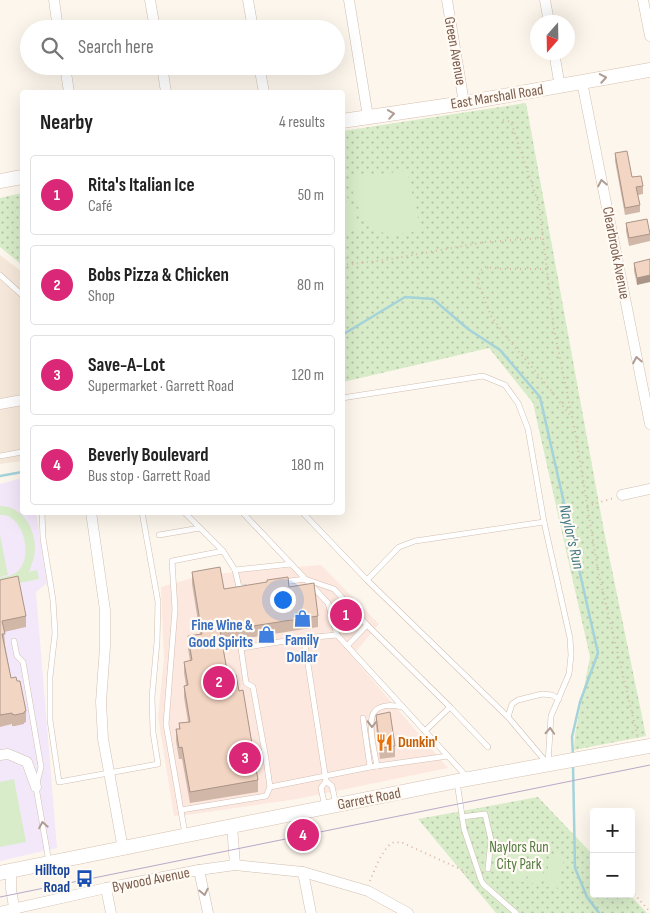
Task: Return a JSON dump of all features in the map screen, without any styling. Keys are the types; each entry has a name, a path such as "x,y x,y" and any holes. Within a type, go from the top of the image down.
{"main road":[{"name":"East Marshall Road","path":"345,121 464,103 650,70"},
{"path":"0,181 20,177"},
{"name":"Garrett Road","path":"5,873 330,806 645,747"}],"street":[{"path":"54,0 57,20"},
{"path":"150,0 153,20"},
{"path":"248,0 251,20"},
{"path":"349,0 368,117"},
{"name":"Green Avenue","path":"447,0 464,103"},
{"path":"545,0 548,15"},
{"path":"643,0 650,36"},
{"path":"555,60 560,87"},
{"path":"66,75 69,90"},
{"path":"163,75 166,90"},
{"path":"261,75 264,90"},
{"name":"Clearbrook Avenue","path":"582,82 650,424"},
{"path":"0,404 20,400"},
{"path":"622,495 650,489"},
{"path":"91,515 105,610 105,647 101,702 103,738 123,849"},
{"path":"0,755 8,754 27,762 36,787"},
{"path":"232,826 236,865"},
{"name":"Bywood Avenue","path":"0,912 14,911 106,888 199,870 236,865 303,872 366,890 408,913"},
{"path":"199,870 208,913"},
{"path":"303,872 311,913"},
{"path":"5,873 14,911"},
{"path":"106,888 111,913"}],"lane":[{"path":"1,277 20,293"},
{"path":"345,398 483,376 505,385 518,403 528,429 544,522 570,638 569,674 551,716 543,765"},
{"path":"0,456 20,452"},
{"path":"42,515 53,600 55,633 50,677 50,720 59,782 158,764 153,732 152,697 157,642 158,602 143,515"},
{"path":"187,515 223,551 235,570 239,587 248,586"},
{"path":"245,515 328,603 337,635 448,756 463,780 462,817 464,829 480,880 516,913"},
{"path":"304,515 367,580 508,717 543,765"},
{"path":"367,580 399,547 415,540 544,522"},
{"path":"159,535 200,528"},
{"path":"185,836 166,724 175,609 172,561 223,551"},
{"path":"235,570 291,564"},
{"path":"277,582 305,579 334,589 488,747"},
{"path":"347,646 367,625"},
{"path":"181,810 266,796 270,787 255,695 253,687 246,683 241,648 337,635"},
{"path":"304,638 326,775 326,782 322,788 330,806"},
{"path":"14,641 17,656 23,662 41,767 36,787 50,864"},
{"path":"508,717 512,704 518,700 542,694 552,695 559,699"},
{"path":"377,766 371,727 374,711 383,707 402,707"},
{"path":"425,731 450,707"},
{"path":"363,718 370,767"},
{"path":"270,787 370,767 448,756"},
{"path":"326,782 332,786 330,806"},
{"path":"462,817 485,814 491,840 488,869"}],"path":[{"path":"503,120 511,122 539,205 554,329 572,417 598,571 645,747"},
{"path":"345,266 485,242 543,238"},
{"path":"547,269 510,269 485,266 480,272 478,283 491,316 572,417"},
{"path":"587,506 622,495"},
{"path":"366,890 383,853 394,842 403,843 450,863 480,880"},
{"path":"635,895 650,912"}],"shaded area":[{"path":"0,255 20,270 20,461 0,464"},
{"path":"20,479 20,515 36,515 47,583 36,592 57,848 0,861 0,484"},
{"path":"321,565 379,624 352,656 448,768 297,799 174,816 158,717 164,659 161,587 203,575"}],"green space":[{"path":"526,103 604,531 646,736 574,750 575,734 590,657 533,403 489,348 345,382 345,131"},
{"path":"407,171 421,231 402,234 381,232 366,221 361,213 350,177"},
{"path":"20,193 20,263 0,247 0,198"},
{"path":"345,195 353,208 360,229 345,232"},
{"path":"0,506 8,507 20,513 30,526 35,548 29,572 37,570 39,579 0,587 0,578 14,574 22,566 25,543 16,522 6,515 0,515"},
{"path":"0,535 8,575 0,577"},
{"path":"14,779 26,842 0,847 0,782"},
{"name":"Naylors Run City Park","path":"538,797 590,852 590,898 633,898 647,913 496,913 418,819"},
{"path":"513,848 528,850 523,882 509,880"},
{"path":"532,851 546,853 541,885 527,882"},
{"path":"550,854 564,856 559,888 545,886"}],"building":[{"path":"627,151 632,177 641,176 643,186 636,187 640,205 625,208 615,153"},
{"path":"647,219 650,234 629,238 626,223"},
{"path":"650,259 650,275 637,278 634,263"},
{"path":"220,567 224,589 288,577 289,587 314,583 318,616 220,631 228,676 236,675 239,691 243,690 258,780 190,792 182,747 179,748 176,729 180,729 179,723 190,722 184,686 188,685 184,662 192,660 188,636 202,634 192,572"},
{"path":"18,576 26,616 2,621 5,634 2,634 11,678 16,677 17,681 20,681 26,711 15,715 12,713 0,715 0,580"},
{"path":"390,712 395,746 380,748 376,715"}],"waterway":[{"name":"Naylor's Run","path":"345,333 405,297 433,299 468,329 500,350 540,397 598,653 580,702 572,737 573,756"},
{"name":"Naylor's Run","path":"0,476 20,472"},
{"name":"Naylor's Run","path":"573,764 575,868 587,897 599,913"}],"tram line":[{"path":"0,897 650,765"}],"place":[{"name":"Rita's Italian Ice","path":"346,615"},
{"name":"Family Dollar","path":"302,619"},
{"name":"Fine Wine & Good Spirits","path":"267,634"},
{"name":"Bobs Pizza & Chicken","path":"219,682"},
{"name":"Dunkin'","path":"384,742"},
{"name":"Save-A-Lot","path":"245,758"},
{"name":"Beverly Boulevard","path":"303,835"},
{"name":"Hilltop Road","path":"84,879"}]}
